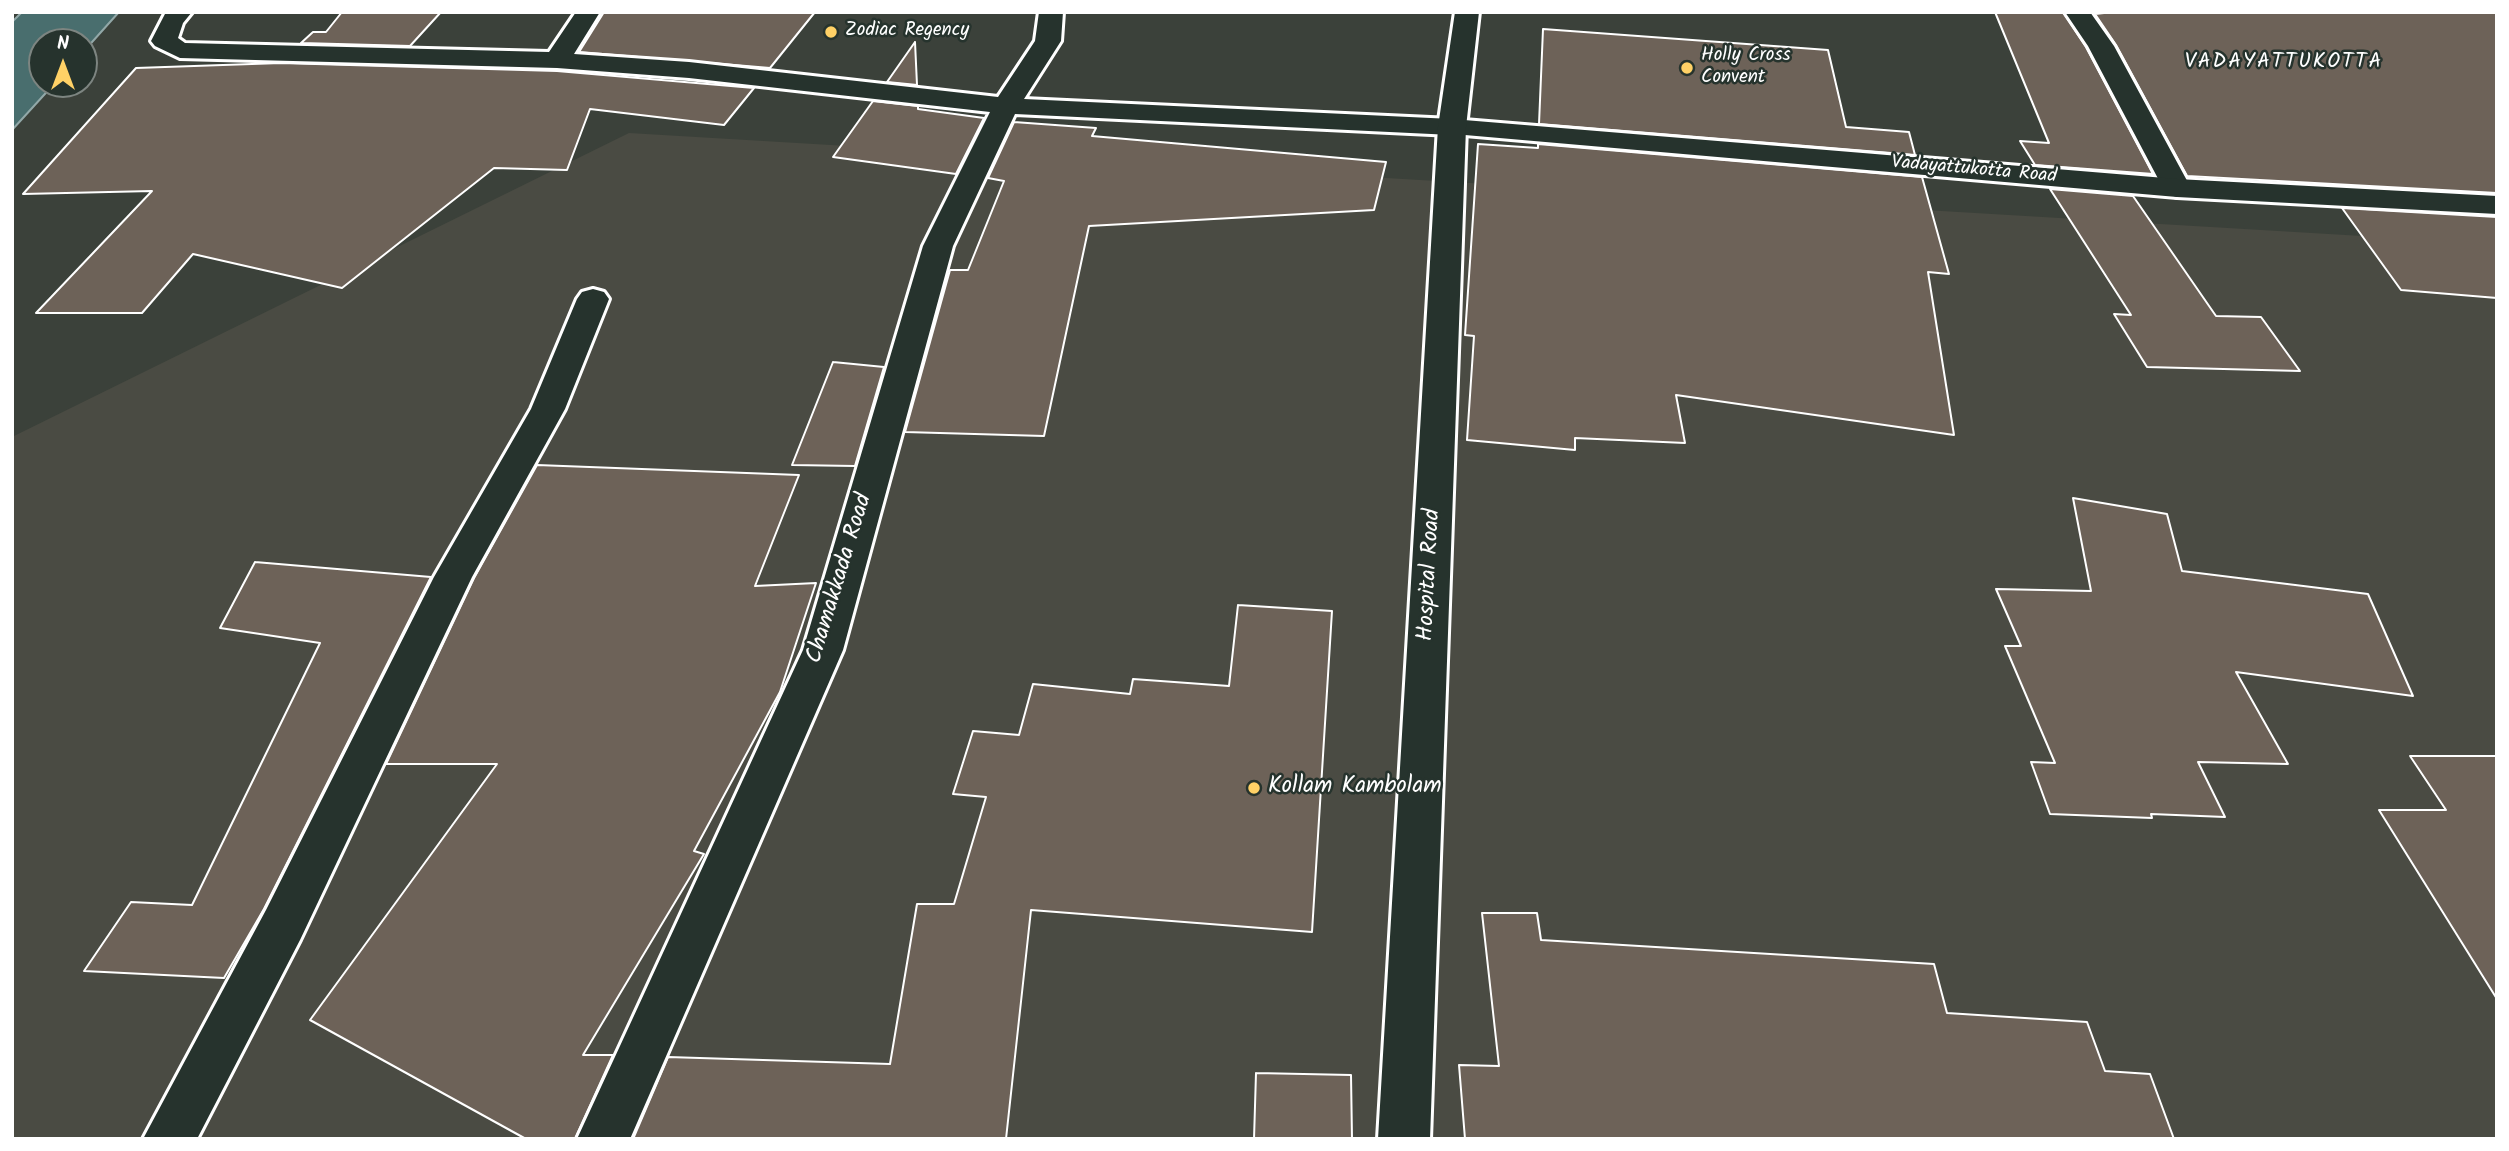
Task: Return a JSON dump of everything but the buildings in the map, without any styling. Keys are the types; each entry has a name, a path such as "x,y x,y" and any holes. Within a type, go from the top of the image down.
{"street":[{"name":"Vadayattukotta Road","path":"180,12 172,20 164,41 180,50 557,60 689,70 1006,106 1452,127 2177,188 2497,205"},
{"path":"557,60 588,12"},
{"name":"Chamakkada Road","path":"603,1139 823,650 938,246 1006,106 1048,41 1051,12"},
{"name":"Hospital Road","path":"1404,1139 1452,127 1466,12"},
{"path":"2077,12 2101,46 2177,188"},
{"path":"169,1139 283,925 453,577 548,409 593,299"}],"shaded area":[{"name":"Kollam Kambolam","path":"629,133 2497,244 2497,1139 12,1139 12,437"}],"water":[{"path":"22,12 119,12 98,35 98,28 28,28 28,98 41,98 12,130 12,22"}],"place":[{"name":"Zodiac Regency","path":"831,32"},
{"name":"Holly Cross Convent","path":"1687,68"},
{"name":"Kollam Kambolam","path":"1254,788"}],"district":[{"name":"VADAYATTUKOTTA","path":"2284,63"}]}
